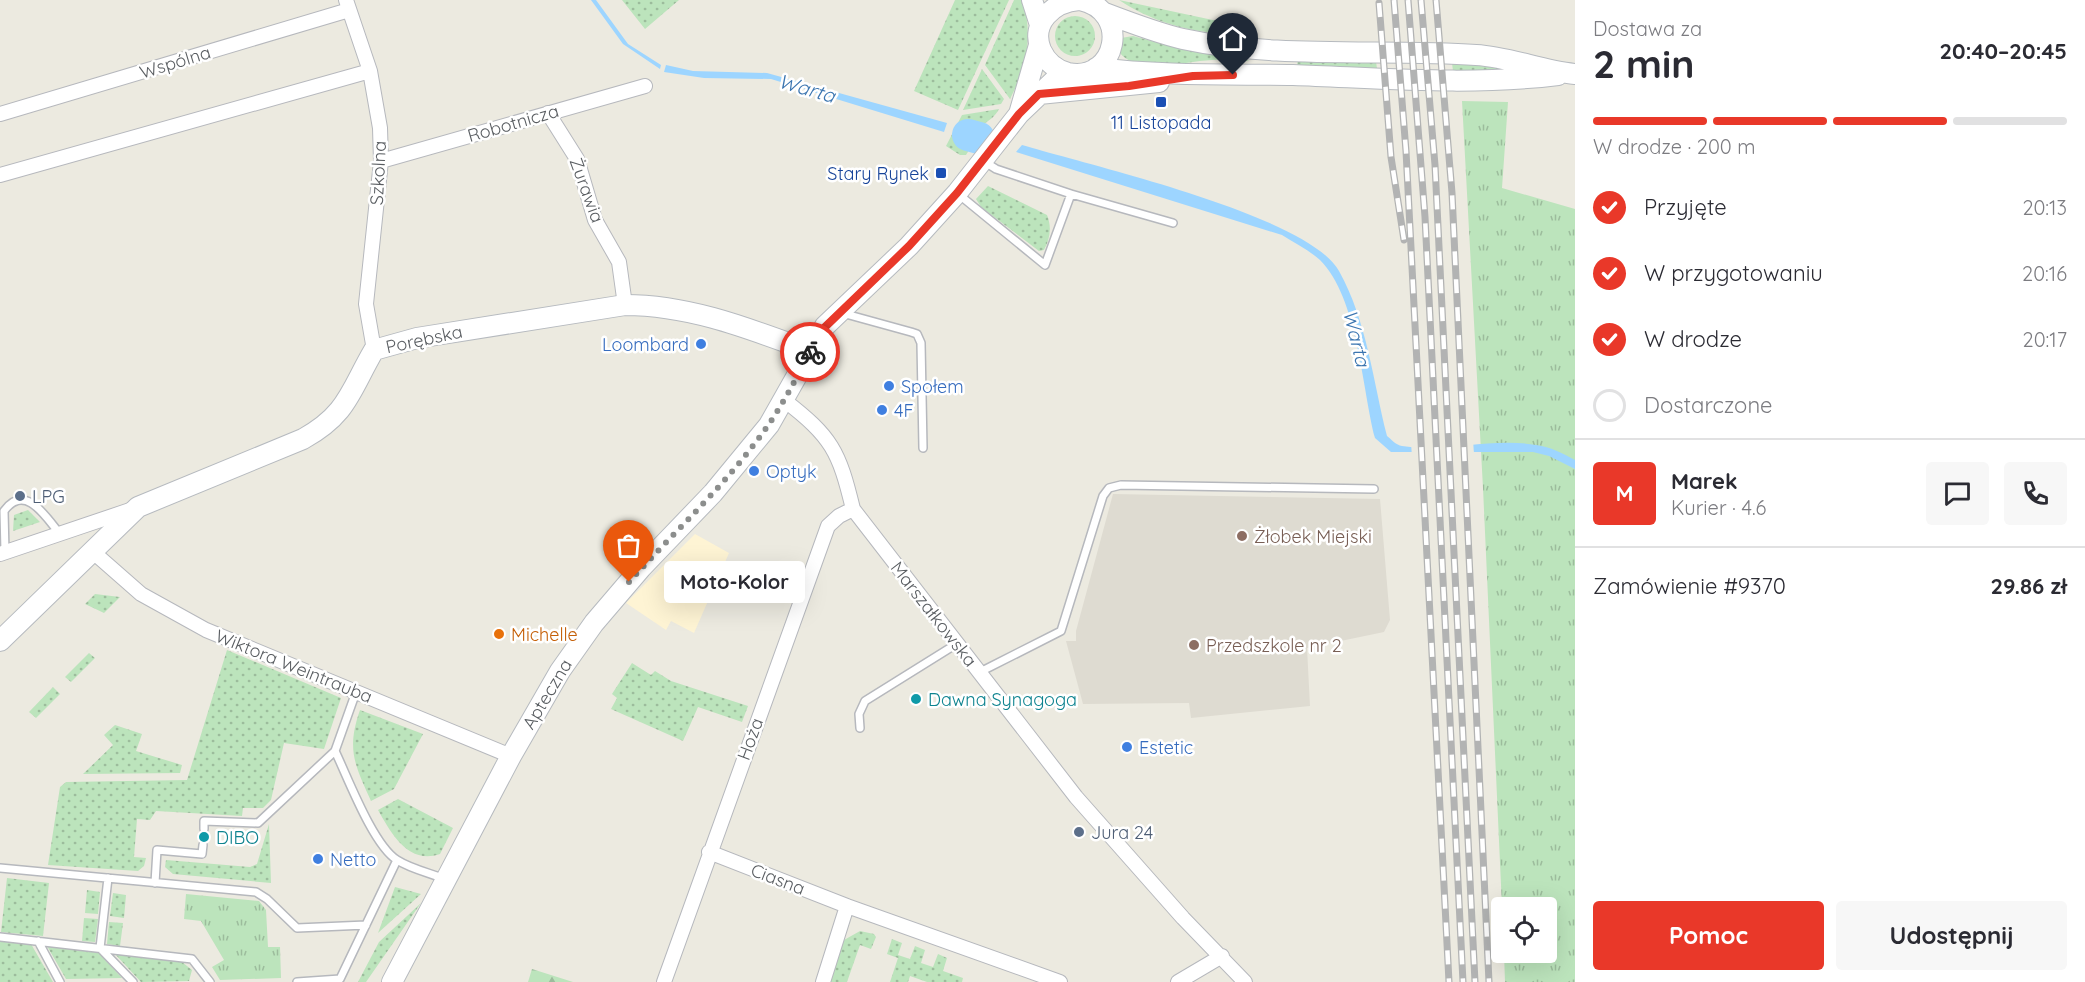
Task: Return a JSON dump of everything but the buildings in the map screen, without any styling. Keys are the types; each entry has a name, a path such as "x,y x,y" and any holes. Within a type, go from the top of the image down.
{"street":[{"path":"1014,120 1039,45 1040,25 1032,0"},
{"path":"1040,25 1052,9 1062,3 1079,0 1096,6 1105,13 1184,39 1274,49 1477,55 1523,62 1573,74"},
{"name":"Szkolna","path":"348,5 370,71 380,128 381,161 366,304 367,324 374,350"},
{"name":"Wspólna","path":"0,114 348,5"},
{"path":"1039,45 1050,64 1063,72 1085,73 1096,68 1106,60 1112,42 1111,24 1105,13"},
{"path":"1273,75 1274,49"},
{"path":"1096,68 1193,76 1273,75 1473,82 1573,74"},
{"path":"0,174 370,71"},
{"path":"810,351 825,327 909,246 957,193 1014,120 1063,72"},
{"path":"1039,94 1129,86 1193,76"},
{"name":"Robotnicza","path":"381,161 645,86"},
{"name":"Żurawia","path":"548,113 577,159 594,219 619,262 625,305"},
{"name":"Porębska","path":"0,641 138,507 321,429 343,408 374,350 417,338 625,305 688,310 810,351"},
{"name":"Apteczna","path":"398,977 511,756 560,671 594,623 641,568 713,494 769,424 810,351"},
{"name":"Marszałkowska","path":"784,400 818,427 834,448 843,466 854,509 1076,796 1183,918 1245,982"},
{"path":"3,554 138,507"},
{"name":"Hoża","path":"664,982 828,526 839,516 854,509"},
{"name":"Wiktora Weintrauba","path":"92,550 154,603 223,638 511,756"},
{"name":"Ciasna","path":"709,852 847,906 1060,982"},
{"path":"823,982 847,906"},
{"path":"1178,982 1222,956"}],"lane":[{"path":"985,159 996,169 1071,194 1173,223"},
{"path":"957,193 1045,265 1071,194"},
{"path":"839,312 848,317 911,332 919,337 923,448"},
{"path":"980,672 1061,631 1103,496 1109,488 1121,485 1374,489"},
{"path":"3,554 2,520 4,511 11,502 31,501 60,534"},
{"path":"860,728 859,714 865,701 958,644"},
{"path":"204,829 204,821 258,823 335,751 356,692"},
{"path":"335,751 376,834 397,860 447,879"},
{"path":"155,883 158,850 202,854 203,845"},
{"path":"297,982 340,979 397,860"},
{"path":"0,868 256,892 267,899 297,928 366,926"},
{"path":"100,948 108,878"},
{"path":"0,937 192,959 210,982"},
{"path":"38,941 60,982"},
{"path":"100,948 133,982"}],"shaded area":[{"path":"1113,494 1380,499 1390,620 1384,632 1307,648 1310,706 1191,718 1189,703 1083,704 1066,641 1076,641 1076,631"},
{"path":"695,534 729,553 694,633 671,621 666,630 626,603"}],"green space":[{"path":"622,0 679,0 645,29"},
{"path":"955,0 1009,0 958,110 914,91"},
{"path":"1014,0 1023,0 1028,39 1021,75 1010,99 985,65"},
{"path":"1119,0 1255,29 1238,33 1220,33 1184,28 1149,16"},
{"path":"1075,16 1089,22 1095,36 1089,50 1075,56 1061,50 1055,36 1061,22"},
{"path":"1133,36 1181,49 1242,57 1249,61 1217,60 1162,65 1137,64 1119,52 1121,38"},
{"path":"1298,58 1376,61 1377,69 1297,66"},
{"path":"1452,63 1517,70 1453,71"},
{"path":"982,69 1004,99 1001,104 963,110"},
{"path":"1462,101 1508,102 1502,188 1575,209 1575,982 1505,982 1504,963 1557,963 1557,897 1502,897"},
{"path":"999,109 992,118 972,133 969,138 973,143 966,155 960,155 946,146 962,115"},
{"path":"988,186 1047,215 1050,233 1044,250 1039,251 981,207 976,199"},
{"path":"28,510 40,522 13,531 14,515"},
{"path":"95,594 120,597 104,613 85,604"},
{"path":"227,650 341,698 324,749 284,743 271,800 263,808 243,808 242,816 156,811 150,820 137,819 134,857 146,858 144,866 138,871 48,865 60,787 66,782 187,780"},
{"path":"89,653 95,658 71,682 65,677"},
{"path":"632,663 651,675 655,671 671,681 748,706 742,722 698,707 683,741 611,709 617,698 612,694"},
{"path":"53,687 60,694 36,718 29,712"},
{"path":"360,710 423,734 394,789 371,801 354,757 354,736"},
{"path":"115,725 142,734 136,751 182,765 180,773 83,774 113,745 104,735"},
{"path":"398,799 453,828 440,854 419,855 402,845 395,837 378,810"},
{"path":"269,824 271,883 173,874 165,867 166,860 250,867 257,864"},
{"path":"7,878 49,883 43,936 1,932"},
{"path":"395,887 421,894 378,933"},
{"path":"87,890 100,892 98,914 85,913"},
{"path":"113,893 126,895 124,918 110,916"},
{"path":"186,894 259,901 266,910 268,947 280,947 281,978 220,980 212,967 224,960 201,921 184,919"},
{"path":"421,903 366,982 358,982 379,942"},
{"path":"84,918 98,919 95,942 82,941"},
{"path":"109,922 123,923 120,946 107,944"},
{"path":"860,931 874,934 876,937 871,949 860,945 847,982 830,982 844,940"},
{"path":"892,939 902,943 898,955 910,959 915,946 925,950 921,963 933,967 938,954 947,958 943,971 963,978 962,982 927,982 910,976 908,982 890,982 898,958 887,954"},
{"path":"0,941 31,944 53,982 0,982"},
{"path":"47,946 97,951 122,978 66,979"},
{"path":"115,954 182,962 192,970 189,981 141,982"},
{"path":"532,969 573,982 528,982"}],"water":[{"path":"591,0 596,0 628,44 661,65 660,69 623,44"},
{"path":"666,65 693,71 767,73 947,123 944,132 771,79 704,78 664,72"},
{"path":"1022,145 1194,195 1286,231 1319,250 1339,271 1349,290 1363,331 1387,436 1398,445 1435,448 1503,443 1536,445 1552,449 1575,460 1575,469 1549,456 1533,452 1391,452 1375,438 1357,344 1343,297 1333,277 1316,256 1282,235 1016,152"}],"pier":[{"path":"1473,440 1474,454 1412,457 1411,443"}],"waterway":[{"name":"Warta","path":"968,135 979,138"}],"railway":[{"path":"1394,0 1406,151 1449,982"},
{"path":"1408,0 1425,217 1463,982"},
{"path":"1421,0 1435,165 1475,982"},
{"path":"1436,0 1452,193 1489,982"},
{"path":"1379,3 1391,157 1404,240"}],"way so far":[{"path":"629,582 713,494 762,434 784,400 810,352"}],"place":[{"name":"11 Listopada","path":"1161,102"},
{"name":"Stary Rynek","path":"941,173"},
{"name":"Loombard","path":"701,344"},
{"name":"Społem","path":"889,386"},
{"name":"4F","path":"882,410"},
{"name":"Optyk","path":"754,471"},
{"name":"LPG","path":"20,496"},
{"name":"Żłobek Miejski","path":"1242,536"},
{"name":"Moto-Kolor","path":"629,582"},
{"name":"Michelle","path":"499,634"},
{"name":"Przedszkole nr 2","path":"1194,645"},
{"name":"Dawna Synagoga","path":"916,699"},
{"name":"Estetic","path":"1127,747"},
{"name":"Jura 24","path":"1079,832"},
{"name":"DIBO","path":"204,837"},
{"name":"Netto","path":"318,859"}],"route":[{"path":"810,352 825,327 909,246 957,193 1019,114 1039,94 1129,86 1193,76 1233,75"}]}
